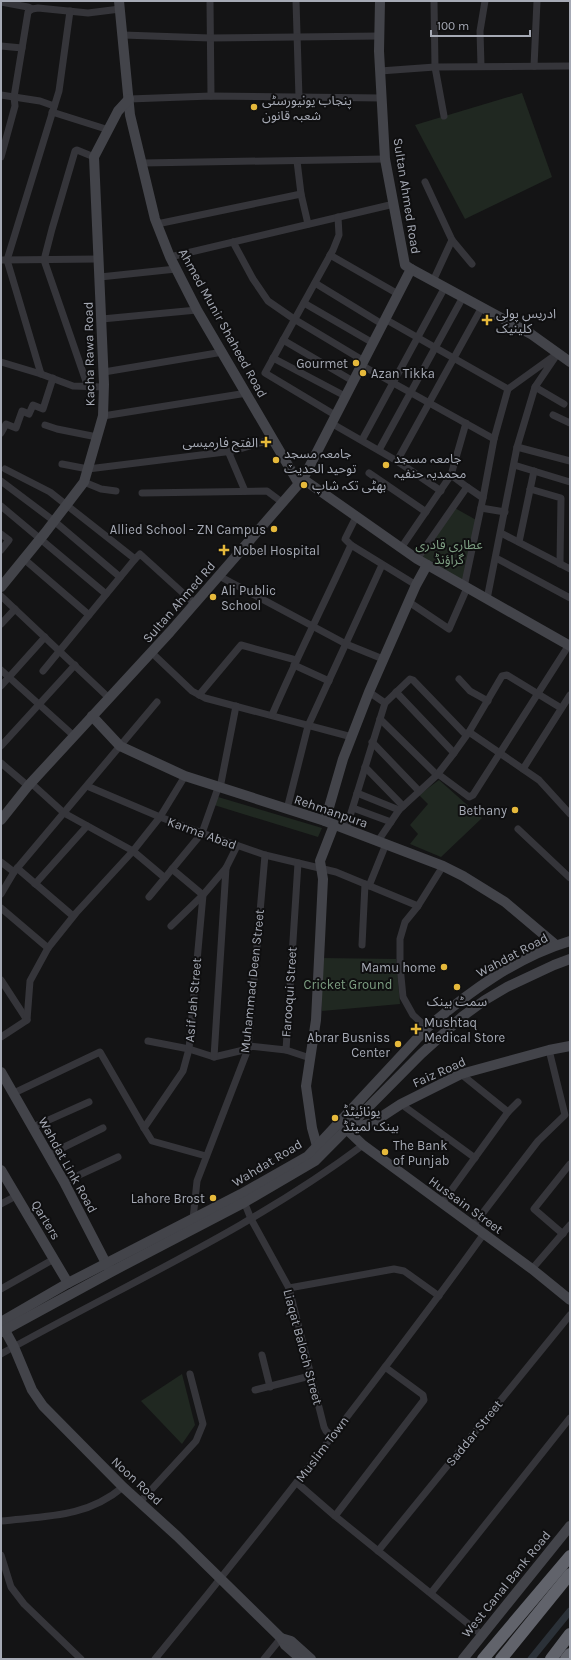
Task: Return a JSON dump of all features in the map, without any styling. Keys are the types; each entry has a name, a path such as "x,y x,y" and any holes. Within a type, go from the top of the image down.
{"highway":[{"path":"483,1659 570,1556"},
{"path":"501,1659 570,1574"},
{"path":"551,1659 570,1634"},
{"path":"566,1659 570,1654"}],"street":[{"path":"210,1 211,96"},
{"path":"296,1 299,98"},
{"name":"Sultan Ahmed Road","path":"301,481 411,268 404,265 385,160 380,71 380,1"},
{"path":"434,1 435,67 444,116"},
{"path":"481,66 480,31 485,1"},
{"path":"534,66 537,1"},
{"path":"1,2 32,9 38,8 88,13 120,5"},
{"name":"Ahmed Munir Shaheed Road","path":"120,5 130,115 157,224 170,257 197,310 273,439 301,481"},
{"path":"1,157 15,106 14,97 28,12 32,9"},
{"path":"41,374 4,260 59,91 70,12"},
{"path":"123,35 210,38 379,36"},
{"path":"1,46 22,48"},
{"path":"380,71 435,67 570,66"},
{"path":"1,95 40,101 53,109 108,130"},
{"path":"88,387 44,260 75,151 77,150 94,157 118,111 129,99 211,96 382,98"},
{"name":"Kacha Rawa Road","path":"1,587 84,482 102,416 104,372 94,157"},
{"path":"142,163 385,160"},
{"path":"297,161 301,194 308,224"},
{"path":"425,182 452,240 472,264"},
{"path":"157,224 301,194"},
{"path":"170,257 394,204"},
{"path":"338,217 339,235 330,255 265,374 362,440 398,461 441,491"},
{"path":"433,281 452,240"},
{"path":"233,242 253,279 268,301 393,383 429,404 494,438"},
{"path":"330,255 398,294"},
{"path":"4,260 99,259"},
{"path":"411,268 531,334 570,362"},
{"path":"100,277 176,269"},
{"path":"315,283 418,338 508,389"},
{"path":"362,440 445,287"},
{"path":"379,450 463,297"},
{"path":"304,303 373,343"},
{"path":"398,461 482,307"},
{"path":"102,319 197,310"},
{"path":"283,340 353,381"},
{"path":"104,372 223,352"},
{"path":"487,599 517,447 535,387 558,353"},
{"path":"409,602 449,629 466,587 494,438 508,389 558,353"},
{"path":"273,358 345,396"},
{"path":"1,362 53,378 73,386 104,387"},
{"path":"1,432 6,424 16,428 22,411 29,414 33,405 43,409 53,378"},
{"path":"535,387 564,404"},
{"path":"102,416 247,393"},
{"path":"553,415 570,423"},
{"path":"401,548 451,476 466,423"},
{"path":"45,425 97,437"},
{"path":"62,464 88,469 228,451 273,439"},
{"path":"517,447 570,461"},
{"path":"228,451 245,492"},
{"path":"514,465 570,482"},
{"path":"5,469 50,492 135,559"},
{"path":"519,542 534,471"},
{"path":"369,473 426,512"},
{"path":"451,476 483,498"},
{"path":"1,481 54,521 120,577"},
{"path":"301,481 416,559 569,645 471,797 437,774 380,719"},
{"name":"Sultan Ahmed Rd","path":"92,716 195,604 301,481"},
{"path":"84,482 101,489 116,491"},
{"path":"416,559 467,487"},
{"path":"530,489 561,498 560,564"},
{"path":"142,493 267,491 282,503"},
{"path":"1,506 106,594"},
{"path":"481,508 505,512"},
{"path":"356,517 345,541 416,585"},
{"path":"501,533 570,569"},
{"path":"1,534 9,540 1,550"},
{"path":"272,715 295,662 351,544"},
{"path":"43,671 140,554 195,604"},
{"path":"24,558 89,615"},
{"path":"496,558 570,598"},
{"path":"287,809 308,726 382,565"},
{"path":"317,1146 312,1128 306,1086 316,1020 323,879 320,861 330,823 343,759 383,659 416,585 427,565"},
{"path":"219,576 346,644 383,659"},
{"path":"1,596 109,698"},
{"path":"1,624 16,609"},
{"path":"1,686 45,637"},
{"path":"199,695 241,645 295,662 329,681"},
{"path":"151,652 192,691 199,695 352,737"},
{"path":"1,746 75,665"},
{"path":"1,670 74,736"},
{"path":"362,945 367,885 382,842 391,822 401,808 437,774 454,753 468,734 502,676 507,675 562,708"},
{"path":"346,829 385,703 411,679 468,734 500,752 540,780 570,814"},
{"path":"459,679 470,691 488,701"},
{"path":"369,692 385,703"},
{"path":"396,692 454,753"},
{"path":"523,768 570,695"},
{"path":"1,894 15,870 157,702"},
{"path":"150,898 202,833 219,788 236,706"},
{"path":"1,820 29,785 92,716"},
{"name":"Rehmanpura","path":"92,716 120,746 185,776 330,823 443,866 463,876 505,902 556,945"},
{"path":"372,742 419,791"},
{"path":"1,763 64,813 133,851 165,878"},
{"path":"365,767 401,808"},
{"path":"27,1020 30,981 48,948 73,916 133,851 160,817 185,776"},
{"name":"Karma Abad","path":"87,786 160,817 237,846 298,864 336,872 418,906"},
{"path":"357,794 401,808"},
{"path":"353,808 391,822"},
{"path":"35,884 87,826"},
{"path":"518,829 570,878"},
{"path":"171,926 203,895 226,868 237,846"},
{"name":"Muhammad Deen Street","path":"193,1219 197,1182 248,1049 265,855"},
{"path":"1,862 35,884 73,916"},
{"name":"Farooqui Street","path":"214,1057 248,1049 250,1046 286,1050 298,864"},
{"path":"427,1028 413,1015 404,997 400,966 400,938 405,922 418,906 443,866"},
{"path":"148,1041 189,1049 214,1057 226,868"},
{"path":"172,869 203,895"},
{"name":"Asif Jah Street","path":"144,1128 183,1071 189,1049 203,895"},
{"path":"1,908 48,948"},
{"name":"Wahdat Road","path":"2,1327 193,1219 243,1198 308,1156 427,1028 448,1010 482,985 520,962 556,945 570,941"},
{"name":"Wahdat Road","path":"2,1327 68,1283 108,1267 315,1161 421,1054 463,1016 485,1000 507,987 554,964 570,959"},
{"path":"2,985 27,1020"},
{"path":"1,1037 27,1020"},
{"name":"Faiz Road","path":"347,1129 372,1123 401,1104 461,1074 549,1050 570,1046"},
{"path":"286,1050 310,1058"},
{"path":"472,1227 538,1141 565,1115 549,1050"},
{"path":"14,1093 100,1052 152,1141 206,1156"},
{"name":"Wahdat Link Road","path":"1,1072 64,1182 108,1267"},
{"path":"461,1074 508,1112"},
{"path":"32,1127 89,1102"},
{"path":"442,1203 508,1112 518,1102"},
{"path":"401,1104 475,1158"},
{"name":"Hussain Street","path":"339,1122 363,1145 472,1227 532,1269 570,1300"},
{"path":"48,1155 103,1128"},
{"path":"1,1354 251,1219 307,1185 363,1145"},
{"path":"64,1182 118,1156"},
{"path":"563,1234 534,1210 570,1164"},
{"name":"Qarters","path":"1,1170 68,1283"},
{"path":"1,1204 16,1196"},
{"name":"Liaqat Baloch Street","path":"243,1198 251,1219 289,1288 324,1427 332,1436"},
{"path":"532,1269 570,1225"},
{"name":"Muslim Town","path":"155,1659 222,1579 297,1483 439,1296 483,1235"},
{"path":"1,1289 54,1259"},
{"path":"289,1288 394,1269 404,1271 439,1296"},
{"name":"Saddar Street","path":"378,1550 570,1316"},
{"name":"Noon Road","path":"2,1327 14,1346 32,1390 40,1402 123,1487 222,1579 281,1638 285,1645 301,1659"},
{"path":"262,1356 270,1386"},
{"path":"335,1516 424,1400 423,1395 385,1367"},
{"path":"140,1502 196,1441 203,1424 190,1374"},
{"path":"255,1390 310,1376"},
{"path":"431,1593 570,1418"},
{"path":"297,1483 335,1516 482,1634"},
{"path":"1,1521 77,1512 103,1502 123,1487"},
{"name":"West Canal Bank Road","path":"463,1659 570,1526"},
{"path":"1,1555 11,1587 24,1604 81,1659"},
{"path":"264,1659 281,1638"},
{"name":"Noon Road","path":"281,1638 291,1641 311,1659"}],"green space":[{"path":"522,93 552,177 465,219 415,125"},
{"name":"عطاری قادری گراؤنڈ","path":"453,507 478,521 464,587 417,559"},
{"path":"439,780 482,818 441,857 410,844 418,834 410,825 428,804 419,795"},
{"path":"218,797 322,828 318,837 214,805"},
{"name":"Cricket Ground","path":"321,958 396,959 400,1004 322,1011"},
{"path":"182,1374 195,1425 182,1444 141,1401"}],"waterway":[{"path":"531,1659 570,1611"}],"place":[{"name":"پنجاب یونیورسٹی شعبہ قانون","path":"254,107"},
{"name":"ادریس پولی کلینیک","path":"487,320"},
{"name":"Gourmet","path":"356,363"},
{"name":"Azan Tikka","path":"363,373"},
{"name":"الفتح فارمیسی","path":"266,442"},
{"name":"جامعہ مسجد توحید الحدیٽ","path":"276,460"},
{"name":"جامعہ مسجد محمدیہ حنفیہ","path":"386,465"},
{"name":"بھٹی تکہ شاپ","path":"304,485"},
{"name":"Allied School - ZN Campus","path":"274,529"},
{"name":"Nobel Hospital","path":"224,550"},
{"name":"Ali Public School","path":"213,597"},
{"name":"Bethany","path":"515,810"},
{"name":"Mamu home","path":"444,967"},
{"name":"سمٹ بینک","path":"457,987"},
{"name":"Mushtaq Medical Store","path":"416,1029"},
{"name":"Abrar Busniss Center","path":"398,1044"},
{"name":"یونائیٹڈ بینک لمیٹڈ","path":"335,1118"},
{"name":"The Bank of Punjab","path":"385,1152"},
{"name":"Lahore Brost","path":"213,1198"}]}
